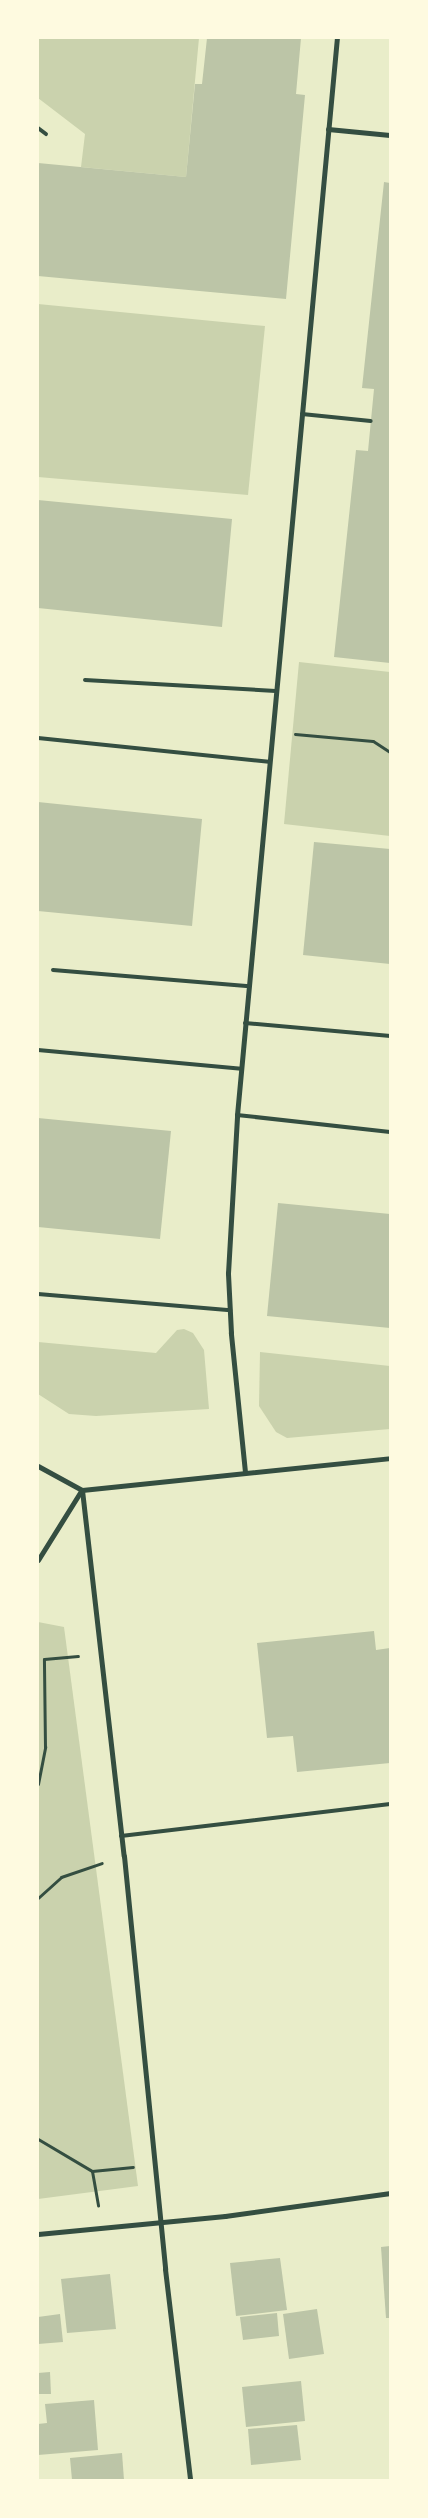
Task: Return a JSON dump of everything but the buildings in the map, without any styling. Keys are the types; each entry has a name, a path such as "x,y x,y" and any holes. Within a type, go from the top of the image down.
{"street":[{"path":"245,1472 228,1273 237,1115 337,38"},
{"path":"328,129 390,134"},
{"path":"38,1466 82,1490 390,1458"},
{"path":"38,1560 82,1490"},
{"path":"82,1490 124,1856 161,2222 190,2480"},
{"path":"38,2234 161,2222 390,2193"}],"lane":[{"path":"38,128 46,134"},
{"path":"302,414 371,421"},
{"path":"85,680 276,691"},
{"path":"38,738 269,762"},
{"path":"54,970 249,986"},
{"path":"245,1023 390,1036"},
{"path":"38,1050 241,1069"},
{"path":"237,1115 390,1132"},
{"path":"38,1294 230,1310"},
{"path":"121,1836 390,1804"}],"path":[{"path":"272,732 373,741 390,752"},
{"path":"38,1784 45,1747 44,1659 100,1654"},
{"path":"38,1898 61,1877 124,1856"},
{"path":"38,2139 92,2171 155,2165"},
{"path":"92,2171 102,2227"}],"green space":[{"path":"38,38 199,38 186,177 81,167 85,134 38,98"},
{"path":"38,304 265,326 248,495 38,477"},
{"path":"299,662 390,672 390,836 284,824"},
{"path":"184,1329 193,1333 204,1350 209,1409 96,1416 69,1414 38,1394 38,1342 156,1353 177,1330"},
{"path":"260,1352 390,1366 390,1429 287,1438 276,1432 259,1406"},
{"path":"38,1622 64,1627 138,2186 38,2199"}]}
